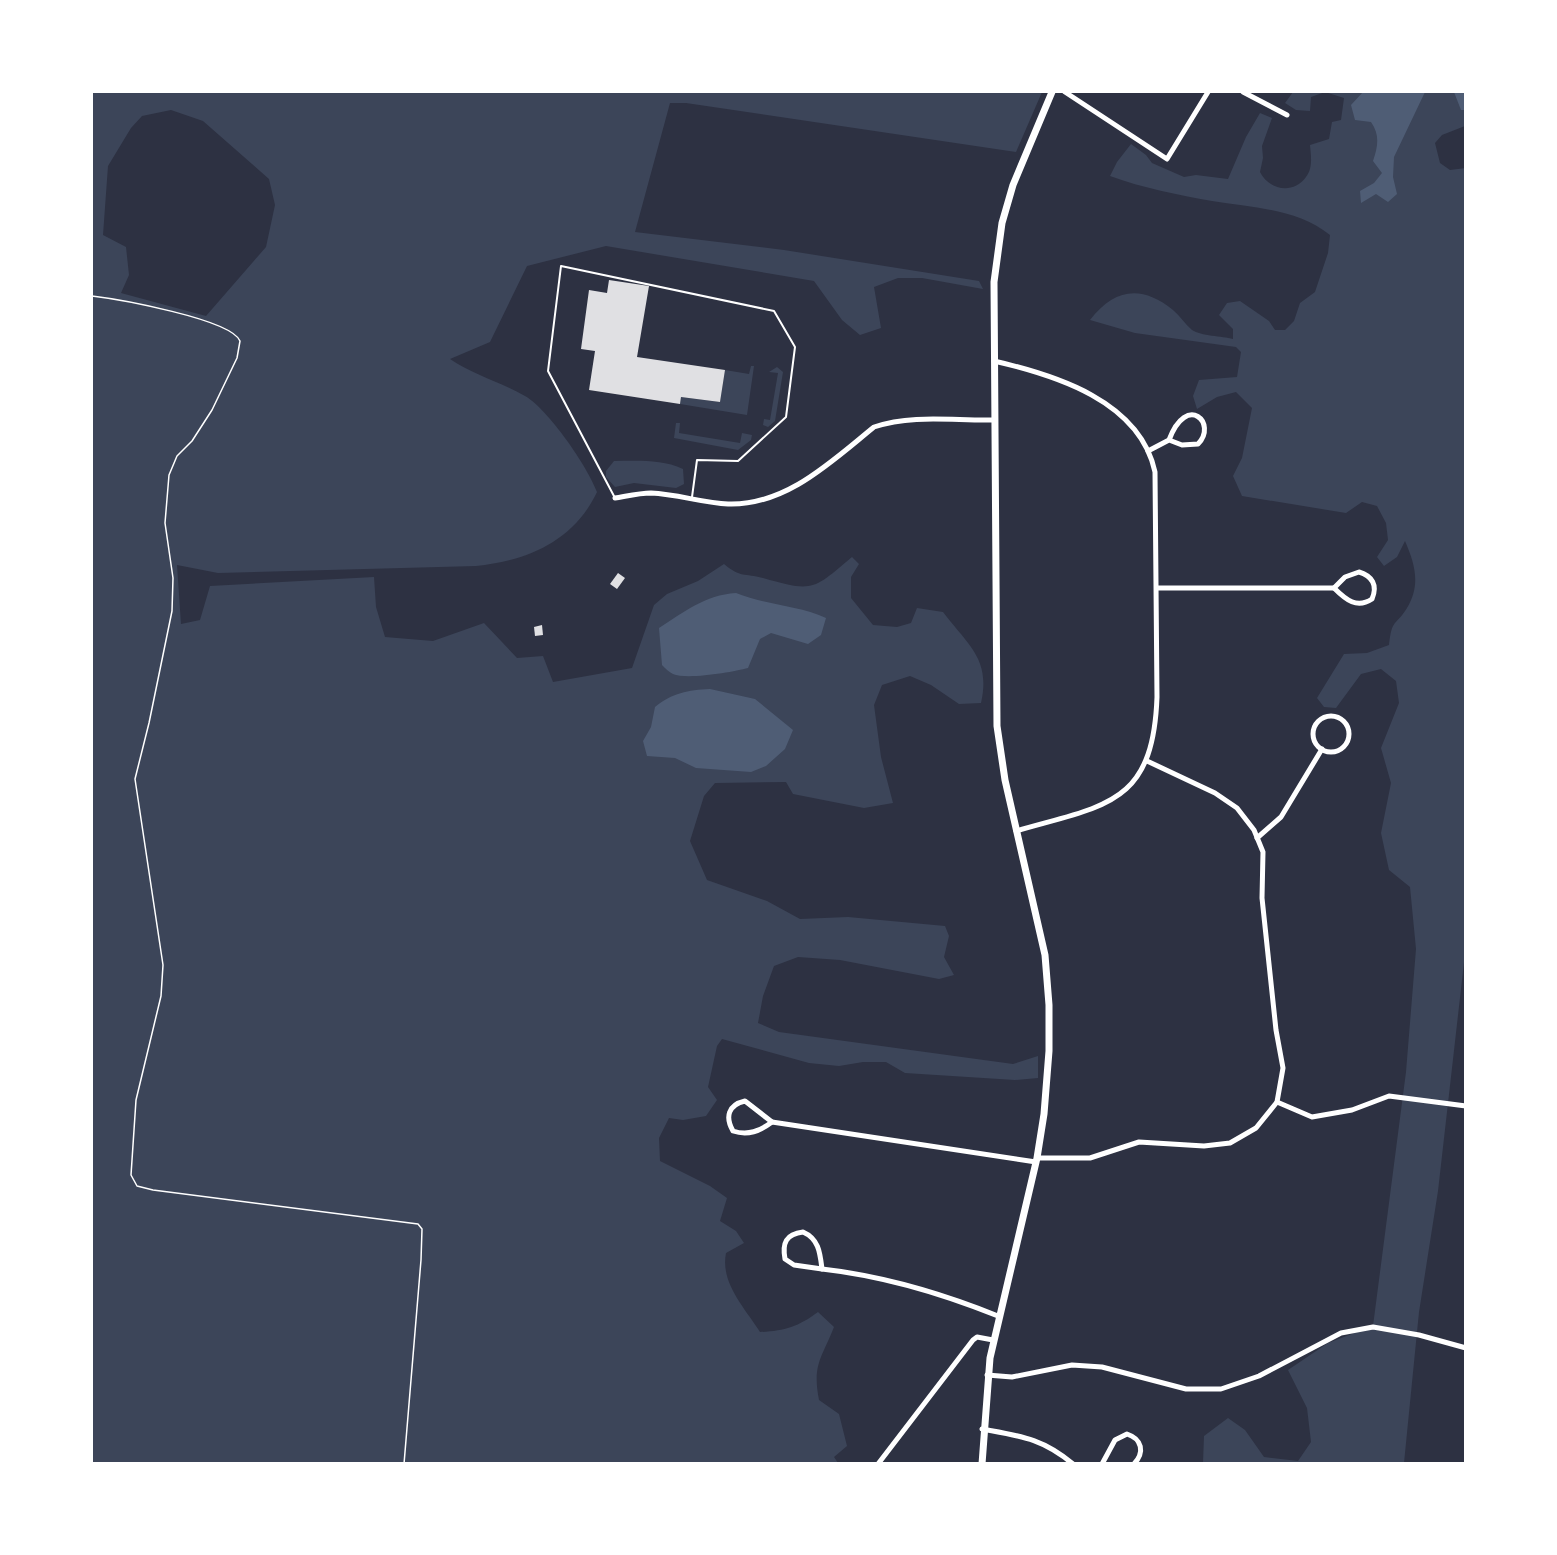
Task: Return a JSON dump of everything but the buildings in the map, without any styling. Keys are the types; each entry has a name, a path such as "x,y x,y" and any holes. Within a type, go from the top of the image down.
{"street":[{"path":"982,1464 982,1429 993,1340 1036,1160 1047,1078 1049,1005 1042,939 1004,777 997,726 994,282 1002,223 1021,160 1052,92"},
{"path":"1065,92 1167,159 1208,92"},
{"path":"1243,92 1287,115"},
{"path":"994,361 1046,375 1092,395 1121,417 1148,451 1155,472 1156,724 1146,761 1132,785 1111,802 1016,831"},
{"path":"1148,451 1169,440 1176,423 1182,417 1190,414 1200,418 1205,428 1204,438 1198,444 1182,446 1169,440"},
{"path":"615,498 651,493 691,500 753,504 776,498 796,486 874,427 888,422 911,418 994,420"},
{"path":"1157,588 1334,588 1351,602 1358,604 1372,599 1376,591 1374,581 1367,574 1359,572 1345,577 1334,588"},
{"path":"1323,719 1340,719 1349,732 1347,743 1333,752 1322,749 1314,740 1315,728 1323,719"},
{"path":"1257,838 1281,817 1322,749"},
{"path":"772,1122 764,1129 741,1134 733,1131 728,1123 728,1114 732,1107 745,1101 772,1122 1036,1160 1090,1158 1139,1142 1204,1146 1230,1143 1256,1128 1278,1102 1283,1068 1276,1030 1262,898 1263,852 1257,838 1237,808 1226,800 1146,761"},
{"path":"1278,1102 1298,1113 1312,1117 1352,1110 1389,1096 1466,1106"},
{"path":"822,1269 820,1254 812,1236 803,1232 794,1233 787,1238 782,1246 784,1259 794,1265 898,1282 957,1300 998,1316"},
{"path":"987,1376 1012,1377 1072,1365 1102,1367 1186,1389 1221,1389 1259,1377 1307,1349 1341,1334 1373,1327 1403,1331 1466,1348"},
{"path":"878,1464 972,1340 977,1337 993,1340"},
{"path":"982,1429 1035,1439 1051,1447 1073,1464"},
{"path":"1102,1464 1115,1440 1127,1434 1136,1437 1141,1445 1141,1454 1134,1464"}],"lane":[{"path":"615,498 548,371 561,266 774,311 795,346 786,417 738,461 697,460 691,500"}],"path":[{"path":"92,296 194,317 229,330 240,341 237,358 213,410 192,441 177,456 168,475 165,523 173,578 172,611 135,779 163,965 161,996 136,1100 131,1175 137,1186 153,1190 418,1224 422,1229 421,1260 404,1464"}],"shaded area":[{"path":"92,92 1042,92 1016,152 686,103 670,103 635,232 784,250 979,281 983,289 922,278 898,278 874,287 881,328 860,335 842,320 814,281 606,246 527,266 490,342 450,359 468,370 525,396 556,425 576,454 597,492 576,524 562,536 531,553 476,566 218,573 177,565 181,624 200,620 210,586 374,577 376,607 385,637 433,641 484,623 517,658 543,656 553,682 632,668 654,605 667,594 698,581 724,564 739,573 792,585 811,586 828,577 852,557 859,564 851,577 851,598 873,625 897,627 911,623 917,608 943,612 969,644 983,675 981,703 959,704 931,685 910,676 882,685 874,705 881,757 893,803 864,808 793,794 786,782 715,783 704,796 690,841 707,880 767,901 800,919 848,917 945,926 949,936 944,957 954,975 939,979 840,960 798,957 774,966 763,996 758,1023 779,1032 1013,1064 1038,1056 1038,1078 1015,1080 905,1073 886,1062 863,1062 839,1066 809,1063 722,1039 717,1046 708,1087 717,1100 706,1116 683,1120 669,1118 659,1138 660,1161 710,1186 727,1198 720,1221 736,1231 744,1243 726,1253 727,1275 735,1295 760,1332 790,1327 818,1312 834,1327 819,1362 817,1388 819,1400 839,1414 847,1446 834,1457 838,1463 92,1463","holes":["171,110 203,121 269,179 275,205 266,247 206,316 121,293 129,275 126,247 103,235 108,166 131,128 142,116"]},
{"path":"1293,92 1325,92 1311,97 1310,111 1296,110 1285,103"},
{"path":"1325,92 1465,92 1465,126 1442,135 1435,143 1440,163 1450,170 1466,168 1466,945 1438,1191 1419,1312 1404,1463 1203,1463 1204,1436 1228,1418 1245,1430 1264,1457 1298,1461 1311,1442 1307,1408 1288,1370 1328,1343 1373,1326 1406,1072 1416,949 1410,887 1389,870 1381,833 1391,783 1381,748 1399,703 1396,681 1381,669 1361,674 1336,708 1324,707 1317,698 1344,654 1367,653 1389,645 1393,626 1407,608 1414,591 1415,574 1405,541 1397,557 1384,566 1377,557 1388,540 1386,523 1377,506 1362,502 1346,513 1242,496 1233,476 1242,458 1252,408 1236,392 1217,397 1197,409 1193,396 1199,380 1237,377 1241,352 1236,347 1135,333 1090,320 1118,296 1139,294 1150,296 1161,302 1173,310 1192,330 1201,334 1233,339 1233,329 1219,315 1227,303 1240,301 1269,321 1275,330 1285,330 1294,321 1300,303 1315,292 1328,253 1330,235 1317,226 1289,214 1173,194 1110,176 1117,162 1131,144 1146,155 1152,163 1184,177 1196,175 1228,179 1246,137 1260,113 1272,118 1262,146 1263,158 1260,172 1269,183 1275,186 1288,188 1295,186 1301,183 1310,170 1310,145 1329,139 1332,122 1341,120 1344,98"},
{"path":"1363,92 1425,92 1394,157 1393,177 1397,194 1388,202 1376,194 1361,203 1360,191 1374,183 1382,173 1373,161 1377,141 1376,131 1371,122 1355,120 1351,105"},
{"path":"1454,92 1465,92 1465,110 1461,110"},
{"path":"751,366 754,366 747,415 680,404 681,397 720,402 725,370 749,374"},
{"path":"777,367 783,372 775,421 768,427 763,425 764,419 770,420 778,373 769,372"},
{"path":"676,423 680,423 679,433 740,443 742,433 752,435 751,440 738,450 674,438"},
{"path":"614,461 649,461 675,466 683,469 684,484 676,488 634,483 615,487 606,477 606,471"},
{"path":"736,593 804,610 826,618 821,635 808,644 771,633 760,639 748,668 699,676 680,676 662,665 659,628 686,610 705,601"},
{"path":"710,689 755,699 793,730 785,749 766,766 751,772 696,768 675,758 647,756 643,741 651,727 655,707 681,693"}]}
